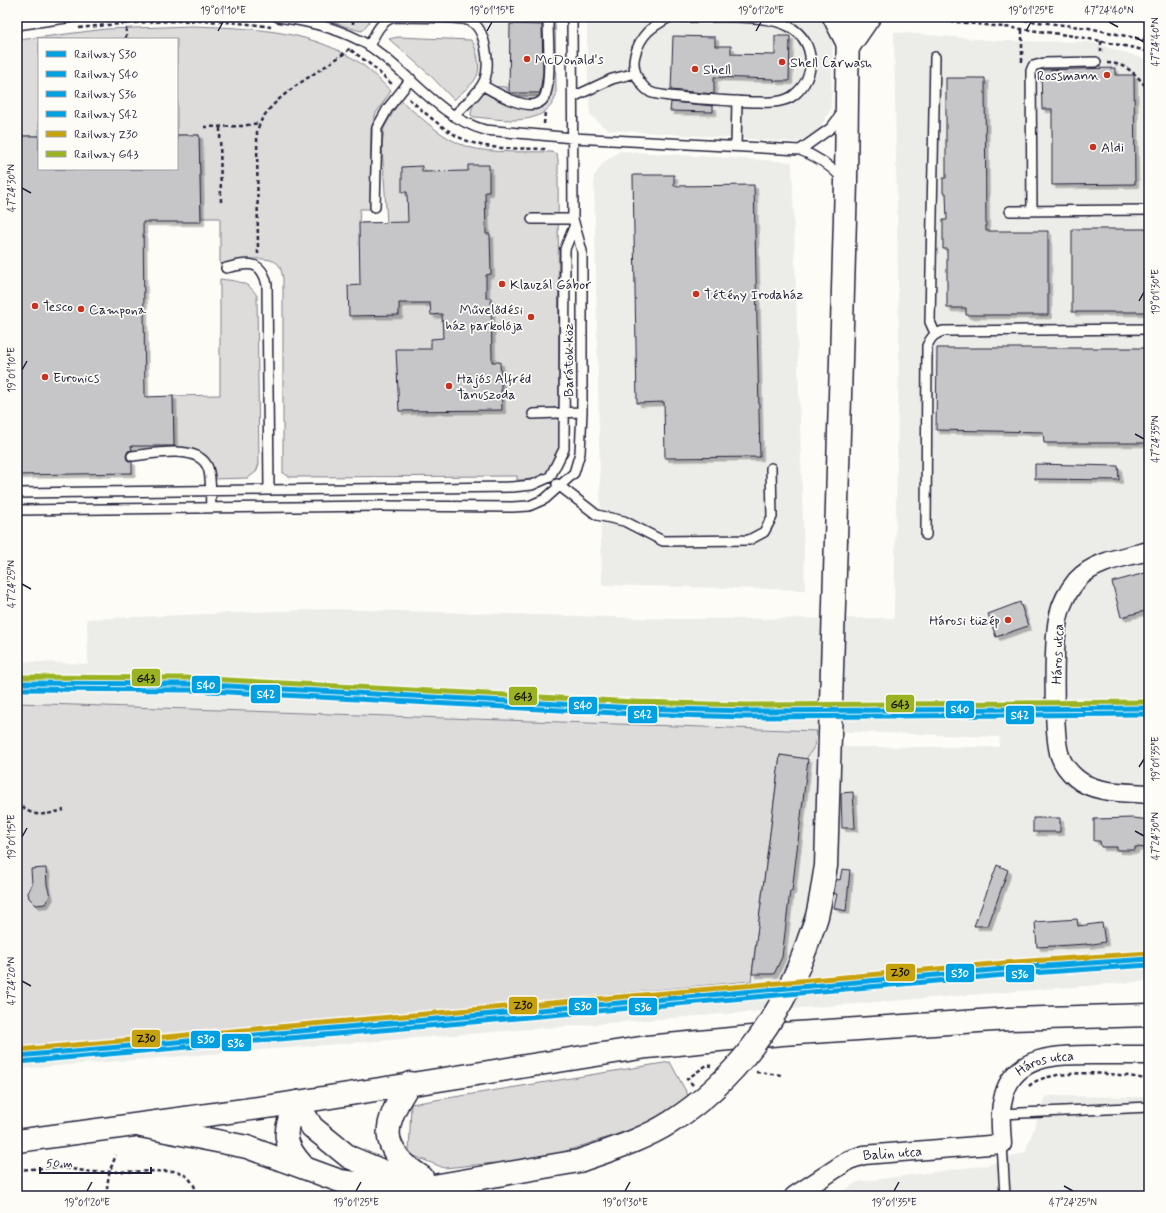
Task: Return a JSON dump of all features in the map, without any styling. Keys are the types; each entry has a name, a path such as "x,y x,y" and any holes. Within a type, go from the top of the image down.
{"street":[{"path":"834,17 849,46"},
{"path":"138,1125 246,1147 305,1169 340,1180 376,1186 422,1188 579,1161 628,1144 670,1122 704,1099 746,1057 776,1013 799,967 816,918 826,866 846,182 849,46 848,17"},
{"path":"849,46 869,17"},
{"name":"Háros utca","path":"1149,551 1110,562 1090,570 1069,590 1062,602 1058,617 1056,698 1058,748 1062,760 1069,772 1078,780 1090,786 1125,792 1149,794"},
{"path":"17,1141 297,1102 410,1083 647,1047 782,1034 1009,1019 1149,1015"},
{"name":"Háros utca","path":"1002,1144 1009,1114 1004,1093 1010,1081 1021,1068 1039,1059 1056,1056 1149,1055"},
{"path":"410,1083 395,1105 389,1125 389,1141 394,1153 405,1167 424,1179"},
{"path":"297,1102 312,1127 349,1157 387,1173 424,1179 469,1180"},
{"path":"297,1102 288,1121 285,1134 288,1145 294,1157 305,1169"},
{"name":"Balin utca","path":"794,1196 849,1160 864,1155 890,1151 1002,1144"}],"lane":[{"path":"17,25 73,17"},
{"path":"278,17 323,27 355,38 369,46 411,79 454,116 473,127 485,130 573,138 800,150 815,155 829,164 846,182"},
{"path":"369,46 378,28 384,21 394,17 472,19 482,34 486,48 486,78 482,85 454,116"},
{"path":"482,85 501,97 517,103 529,104 540,102 548,89 548,21 545,17"},
{"name":"Barátok köz","path":"17,510 512,507 529,506 545,499 560,487 574,473 580,453 582,412 582,251 574,223 572,17"},
{"path":"670,17 771,20 789,26 802,35 810,51 811,68 806,81 793,96 777,102 737,101 672,96 651,92 637,79 634,60 639,42 652,22 670,17"},
{"path":"935,57 930,322 936,333"},
{"path":"1032,211 1031,72 1033,66 1038,64 1096,62"},
{"path":"573,97 612,79 636,73"},
{"path":"375,207 377,128 388,108 411,79"},
{"path":"736,146 737,101"},
{"path":"800,150 831,128 847,106"},
{"path":"1010,211 1149,210"},
{"path":"532,219 574,223"},
{"name":"Barátok köz","path":"550,477 564,449 565,249 574,223"},
{"path":"226,268 244,264 258,267 265,273 267,285 269,490"},
{"path":"926,535 927,346 930,339 936,333 943,331 1149,329"},
{"path":"533,414 582,412"},
{"path":"132,456 189,452 204,459 208,469 211,508"},
{"path":"17,493 512,487 532,485 550,477 560,487 597,515 624,522 663,541 749,540 764,532 772,517 772,468"},
{"path":"1009,1114 1149,1107"},
{"path":"1002,1144 1005,1196"}],"path":[{"path":"916,17 966,24 1022,28 1084,38 1149,52"},
{"path":"997,17 1089,28 1149,41"},
{"path":"76,28 126,23 232,23 277,28"},
{"path":"126,23 126,38"},
{"path":"1022,28 1022,62 1031,72"},
{"path":"344,47 371,65 400,92 440,125 470,142 504,147 544,149 545,113 540,102"},
{"path":"258,267 257,132 259,123 265,113 278,100 350,50"},
{"path":"1096,62 1114,63 1136,74 1149,91"},
{"path":"204,128 220,128 259,123"},
{"path":"220,128 221,204"},
{"path":"17,802 25,810 36,815 64,810"},
{"path":"1009,1114 1030,1085 1043,1079 1060,1075 1107,1074 1131,1075 1149,1080"},
{"path":"106,1196 109,1173 116,1155"},
{"path":"17,1170 58,1167 109,1173 176,1171 183,1173 190,1179 198,1196"}],"shaded area":[{"path":"316,17 369,17 369,22 362,31"},
{"path":"476,17 549,17 544,96 507,96 491,87 478,75 479,67 474,44"},
{"path":"549,17 555,17 556,96 550,106 542,113 532,118 521,120 474,117 471,115 472,107 477,99 484,91 491,87 507,87 507,96 544,96"},
{"path":"587,17 825,17 833,37 831,109 818,131 798,142 609,130 601,125 590,114 587,60"},
{"path":"192,26 255,29 316,41 359,62 391,91 376,113 371,129 370,209 360,209 359,223 387,223 382,146 384,128 400,100 449,139 468,147 488,151 551,152 557,154 559,447 550,468 540,476 526,480 517,480 517,476 290,477 283,473 282,273 279,265 274,261 268,260 251,259 220,264 220,218 201,218 199,135 178,135 178,38 38,38 38,136 19,136 19,40 106,29"},
{"path":"894,32 1000,41 1090,42 1149,60 1149,981 17,1069 17,1050 751,981 780,755 806,759 814,747 999,747 1000,737 17,703 17,661 88,664 87,619 331,609 677,619 894,618 899,347"},
{"path":"398,37 471,40 477,55 477,76 474,81 454,100 430,75 389,39"},
{"path":"620,151 792,162 805,590 602,585 594,176 603,163"},
{"path":"220,279 236,281 246,285 254,291 257,296 259,464 256,472 248,478 212,479 207,463 201,453 196,450 174,447 173,396 220,395"},
{"path":"17,703 817,731 814,747 806,759 780,755 751,981 17,1050"},
{"path":"670,1062 689,1097 657,1121 545,1158 444,1168 409,1154 411,1104"},
{"path":"1046,1096 1149,1097 1149,1196 836,1196 857,1182 988,1165 1025,1152"}],"building":[{"name":"McDonald's","path":"510,24 542,25 543,72 540,93 509,93"},
{"path":"673,36 715,37 715,46 731,46 731,54 775,55 775,36 790,36 789,81 714,77 714,94 671,90"},
{"name":"Aldi","path":"1115,68 1115,75 1134,75 1135,184 1052,185 1052,109 1042,109 1041,70"},
{"path":"946,78 985,78 986,231 1048,231 1048,315 966,315 966,308 947,308 947,249 943,249 943,220 947,220 946,193 943,193 943,178 946,178"},
{"path":"671,102 713,106 713,112 670,111"},
{"name":"Campona","path":"178,135 199,135 201,222 143,222 145,397 173,396 174,446 131,446 132,450 128,451 126,456 127,460 132,462 132,473 17,475 17,136 38,136 38,170 178,170"},
{"path":"468,165 489,165 489,192 485,192 486,234 490,234 491,274 486,275 486,298 491,298 492,362 500,362 502,410 399,411 396,349 431,349 431,339 443,338 442,314 431,315 430,303 399,303 399,315 349,316 348,286 360,285 359,223 408,222 407,192 402,192 402,167 422,166 422,172 468,171"},
{"name":"Tétény Irodaház","path":"633,175 674,175 674,186 754,185 760,457 665,458 664,402 637,403"},
{"path":"1072,229 1149,229 1149,312 1072,312"},
{"path":"937,348 1149,348 1149,443 1044,443 1043,432 936,430"},
{"path":"1035,464 1118,466 1119,480 1035,479"},
{"path":"1149,572 1149,610 1121,617 1112,582"},
{"name":"Hárosi tüzép","path":"1020,602 1028,626 996,637 988,614"},
{"path":"780,755 808,759 792,891 790,891 782,957 774,974 752,974"},
{"path":"853,792 855,828 842,828 841,793"},
{"path":"1033,818 1060,818 1060,832 1033,832"},
{"path":"1134,818 1149,820 1149,848 1135,847 1135,850 1117,850 1117,847 1101,847 1100,841 1094,841 1094,819"},
{"path":"997,865 1008,870 988,926 974,926"},
{"path":"46,868 47,885 50,896 45,904 36,905 29,898 28,893 32,884 31,869"},
{"path":"842,869 850,870 846,911 834,908 837,894 834,894 836,879 840,880"},
{"path":"1077,919 1078,926 1102,923 1105,942 1087,945 1037,947 1035,922"}],"rail line":[{"name":"G43","path":"17,677 190,678 635,702 747,705 1149,702"},
{"name":"S40","path":"17,683 190,684 635,708 747,711 1149,708"},
{"name":"S42","path":"17,689 190,690 635,714 747,717 1149,714"},
{"name":"Z30","path":"17,1050 1015,962 1149,953"},
{"name":"S30","path":"17,1056 1016,968 1149,959"},
{"name":"S36","path":"18,1062 1016,974 1149,965"}],"place":[{"name":"McDonald's","path":"527,59"},
{"name":"Shell Carwash","path":"782,62"},
{"name":"Shell","path":"695,69"},
{"name":"Rossmann","path":"1107,75"},
{"name":"Aldi","path":"1093,147"},
{"name":"Klauzál Gábor","path":"502,284"},
{"name":"Tétény Irodaház","path":"696,294"},
{"name":"Tesco","path":"35,306"},
{"name":"Campona","path":"81,309"},
{"name":"Művelődési ház parkolója","path":"531,317"},
{"name":"Euronics","path":"45,377"},
{"name":"Hajós Alfréd Tanuszoda","path":"449,386"},
{"name":"Hárosi tüzép","path":"1008,620"}]}
